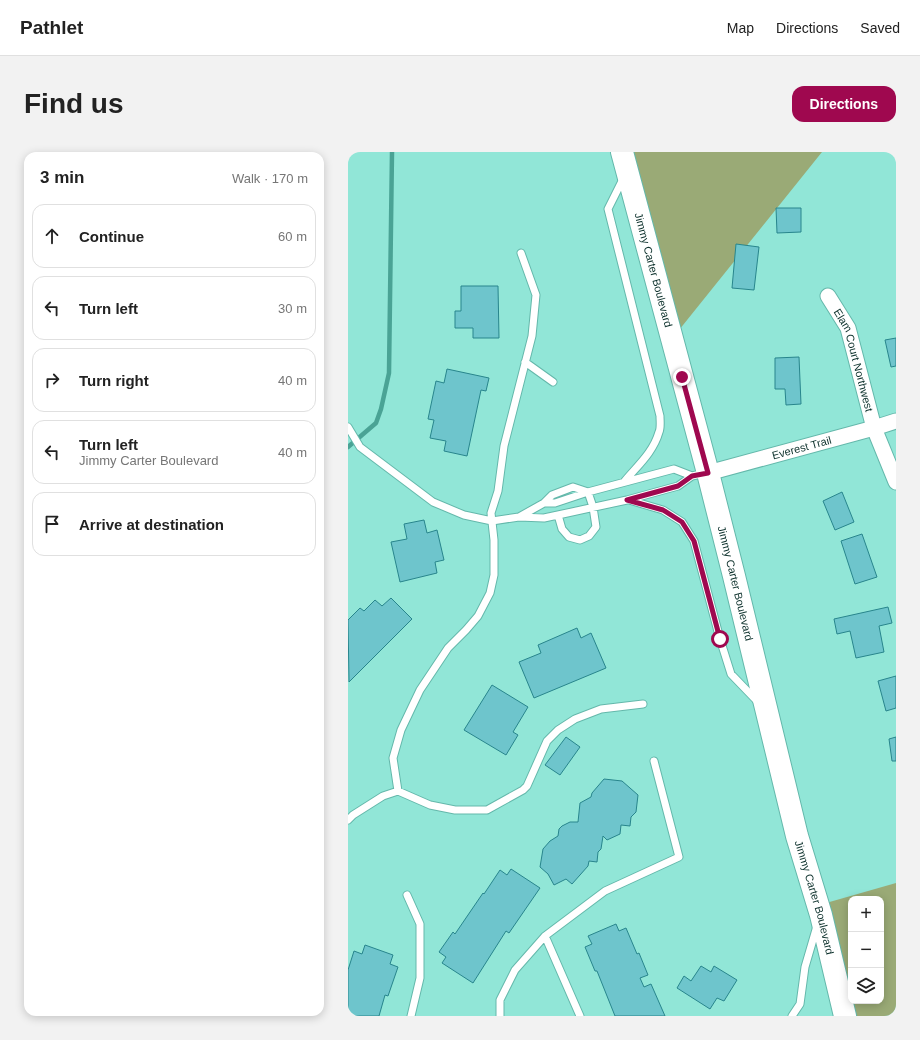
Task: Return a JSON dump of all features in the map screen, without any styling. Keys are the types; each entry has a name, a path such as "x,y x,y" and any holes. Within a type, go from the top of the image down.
{"main road":[{"name":"Jimmy Carter Boulevard","path":"624,162 700,474 734,576 797,836 821,914 845,1016"}],"street":[{"name":"Elam Court Northwest","path":"828,296 848,328 874,428 896,482"},
{"name":"Everest Trail","path":"700,474 896,421"}],"lane":[{"path":"624,162 608,209 660,416 659,432 654,445 641,464 624,482"},
{"path":"398,791 394,758 401,730 420,690 448,648 478,616 490,593 494,575 494,540 490,513 498,491 504,446 532,336 536,295 521,253"},
{"path":"525,362 553,382"},
{"path":"348,427 360,447 433,502 464,515 492,521 519,517 544,518 627,500 678,486 700,474"},
{"path":"519,517 544,503 552,495 573,487 588,492 674,470 700,474"},
{"path":"558,515 562,529 569,537 580,540 589,536 596,527 594,507 588,492"},
{"path":"627,500 663,510 682,522 694,541 720,639 731,674 767,712"},
{"path":"348,820 353,815 383,796 398,791 430,805 456,810 487,810 523,790 527,786 547,741 558,730 575,719 601,709 643,704"},
{"path":"500,1016 500,1000 515,970 545,936 605,891 679,857 654,761"},
{"path":"407,895 420,924 420,978 411,1016"},
{"path":"792,1016 800,1004 805,967 821,914"},
{"path":"545,936 580,1016"}],"green space":[{"path":"621,152 822,152 667,345"},
{"path":"896,883 896,1016 847,1016 812,907 848,897 848,1004 884,1004 884,896 850,896"}],"building":[{"path":"776,208 801,208 801,232 777,233"},
{"path":"736,244 759,247 754,290 732,288"},
{"path":"461,286 498,286 499,338 473,338 473,328 455,328 455,311 461,311"},
{"path":"896,338 896,366 891,367 885,340"},
{"path":"799,357 801,404 786,405 785,389 775,389 775,358"},
{"path":"447,369 489,378 486,391 481,390 467,456 444,451 446,441 430,438 434,420 428,419 436,381 444,383"},
{"path":"842,492 854,522 835,530 823,501"},
{"path":"424,520 427,533 437,530 444,560 435,562 437,573 400,582 391,542 407,539 404,524"},
{"path":"862,534 877,577 855,584 841,541"},
{"path":"391,598 412,619 349,682 348,620 360,608 364,611 375,600 382,606"},
{"path":"888,607 892,623 879,626 884,652 856,658 850,631 837,634 834,619"},
{"path":"577,628 581,638 591,633 606,668 534,698 519,662 541,653 538,645"},
{"path":"896,676 896,708 886,711 878,681"},
{"path":"492,685 528,707 513,732 518,735 506,755 464,730"},
{"path":"566,737 580,747 560,775 545,765"},
{"path":"896,737 896,761 892,761 889,739"},
{"path":"604,779 622,781 638,795 636,812 631,817 630,826 621,825 620,834 607,840 603,836 601,849 598,852 597,862 589,861 588,866 572,884 566,879 554,885 548,874 540,867 543,849 550,841 558,836 559,829 562,826 570,822 578,822 580,803 591,797 592,793"},
{"path":"511,869 540,888 509,933 506,931 473,983 442,963 446,957 439,952 453,932 455,934 500,870 507,875"},
{"path":"616,924 619,931 626,928 648,975 640,978 644,987 651,984 665,1016 615,1016 597,971 595,971 585,947 592,944 588,936"},
{"path":"365,945 393,955 390,964 398,967 388,996 385,995 379,1016 348,1016 348,970 354,951 362,954"},
{"path":"701,966 711,972 714,966 737,980 724,1001 717,998 710,1009 677,988 684,976 691,981"}],"waterway":[{"path":"348,447 376,423 381,409 389,373 392,152"}],"route":[{"path":"682,377 708,473 692,476 678,486 627,500 663,510 682,522 694,541 720,639"}]}
